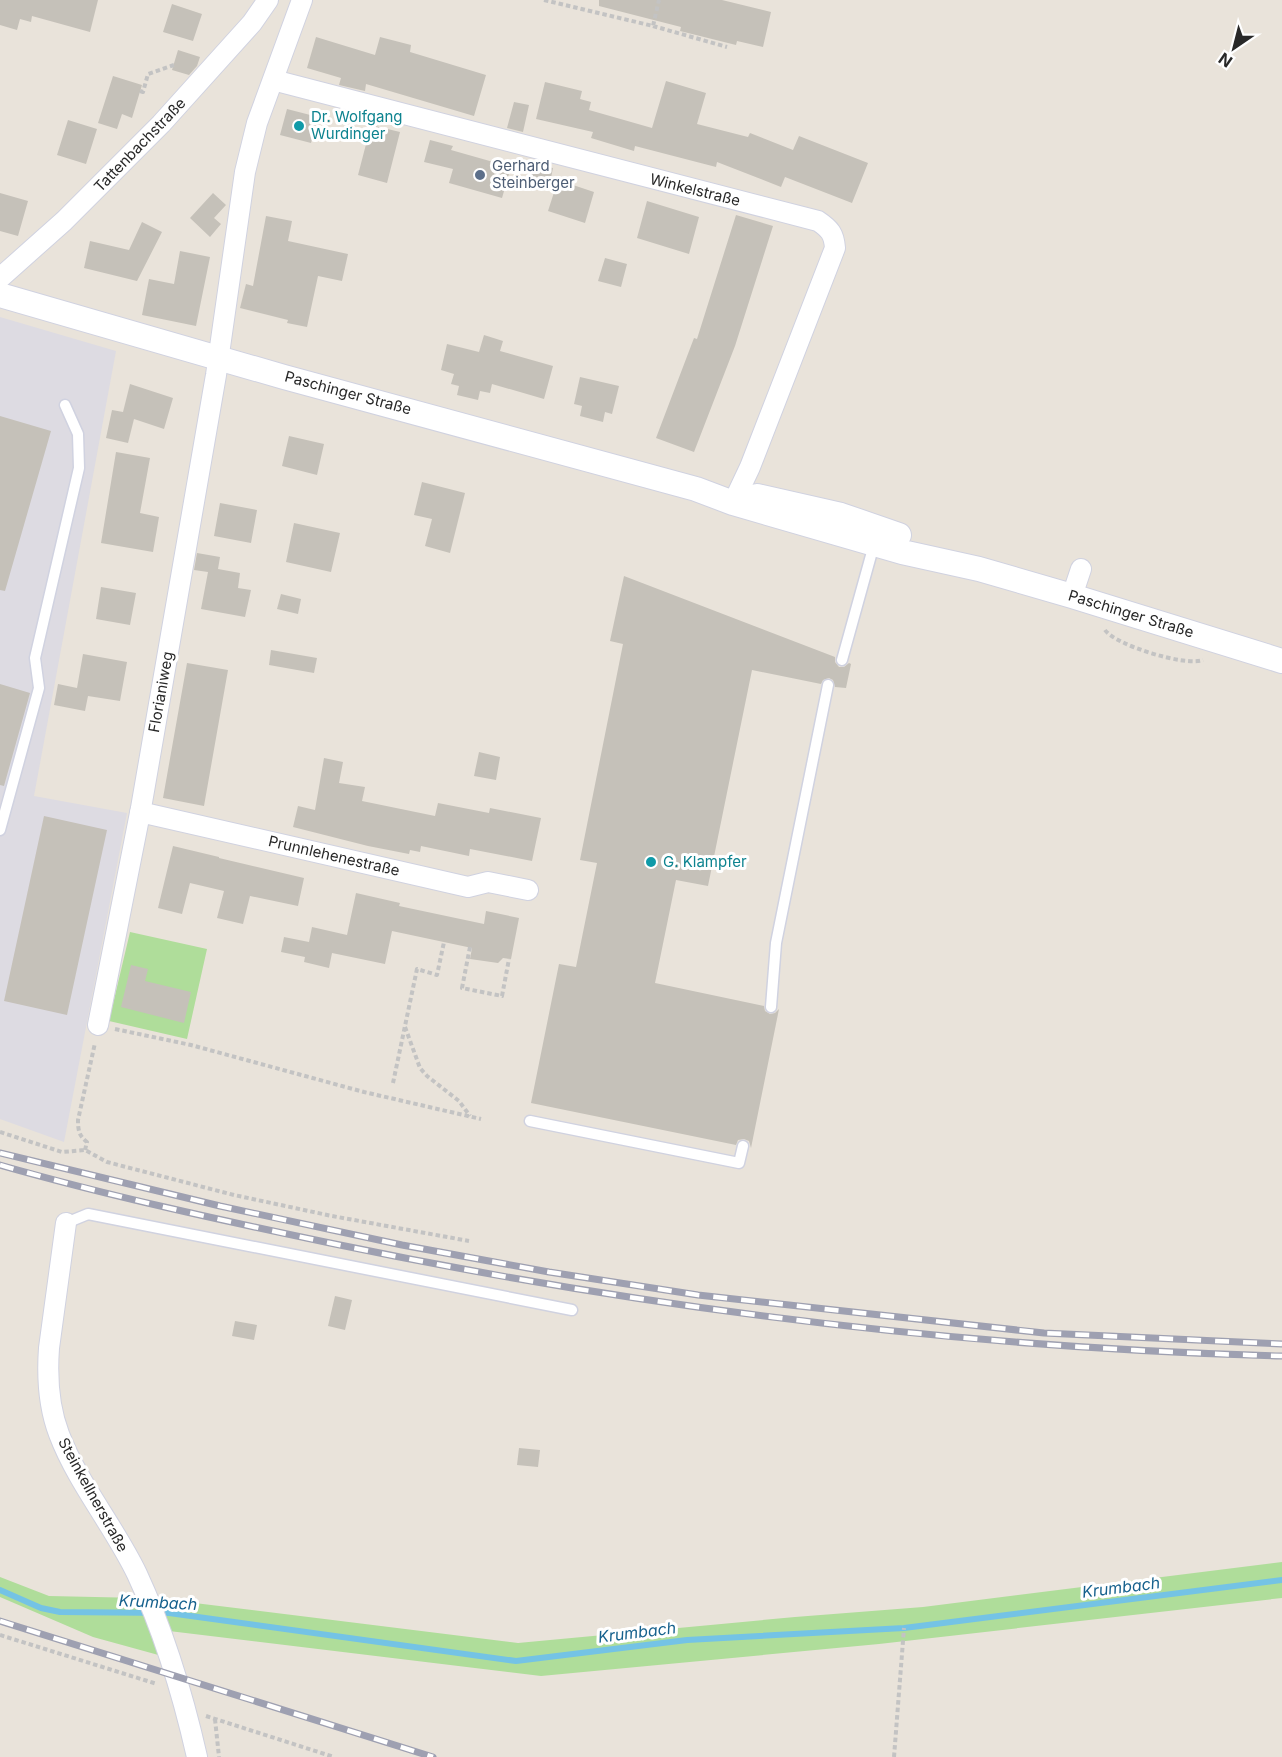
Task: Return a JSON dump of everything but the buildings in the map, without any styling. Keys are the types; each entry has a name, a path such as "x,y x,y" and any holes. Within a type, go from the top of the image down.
{"street":[{"name":"Tattenbachstraße","path":"0,278 64,221 161,124 252,23 268,0"},
{"path":"218,358 245,172 257,123 302,0"},
{"name":"Winkelstraße","path":"273,80 818,221 829,228 834,236 835,248 750,467 735,497"},
{"name":"Paschinger Straße","path":"0,295 218,358 696,489 735,497 876,535 929,546 979,569 1282,661"},
{"name":"Florianiweg","path":"98,1025 140,812 218,358"},
{"path":"1072,596 1082,569"},
{"name":"Prunnlehenestraße","path":"140,812 468,887 488,882 528,890"},
{"name":"Steinkellnerstraße","path":"66,1223 48,1369 52,1407 58,1433 74,1466 115,1534 149,1602 184,1707 197,1757"}],"lane":[{"path":"0,830 39,688 35,658 79,468 78,434 65,405"},
{"path":"842,660 876,535"},
{"path":"771,1007 776,943 828,685"},
{"path":"530,1121 739,1163 743,1146"},
{"path":"66,1223 88,1214 572,1310"}],"path":[{"path":"544,0 653,26 727,47"},
{"path":"653,26 659,0"},
{"path":"140,91 142,92 148,74 174,65"},
{"path":"393,1083 417,969 437,975 444,942"},
{"path":"470,947 462,988 502,996 509,959"},
{"path":"85,1150 87,1142 79,1131 78,1120 98,1025 191,1045 364,1092 481,1119"},
{"path":"405,1027 420,1068 459,1101 470,1116"},
{"path":"0,1132 62,1152 85,1150 107,1162 234,1195 469,1241"},
{"path":"894,1757 904,1628"},
{"path":"0,1635 157,1683 184,1707 332,1757"},
{"path":"214,1719 219,1757"}],"shaded area":[{"path":"0,317 116,351 34,796 127,813 64,1142 0,1119"}],"green space":[{"path":"130,932 207,949 187,1039 109,1021"},
{"path":"1282,1562 1282,1598 879,1644 541,1676 169,1631 162,1599 518,1643 923,1607"},
{"path":"0,1577 49,1596 141,1598 162,1656 93,1637 0,1597"}],"waterway":[{"name":"Krumbach","path":"0,1590 41,1608 60,1612 169,1613 516,1661 687,1640 904,1628 1282,1580"}],"railway":[{"path":"0,1153 220,1206 402,1245 549,1272 698,1295 1044,1333 1282,1344"},
{"path":"0,1165 123,1197 330,1243 566,1287 684,1305 923,1334 1162,1352 1282,1356"},
{"path":"0,1621 433,1757"}],"place":[{"name":"Dr. Wolfgang Wurdinger","path":"299,126"},
{"name":"Gerhard Steinberger","path":"480,175"},
{"name":"G. Klampfer","path":"651,862"}]}
